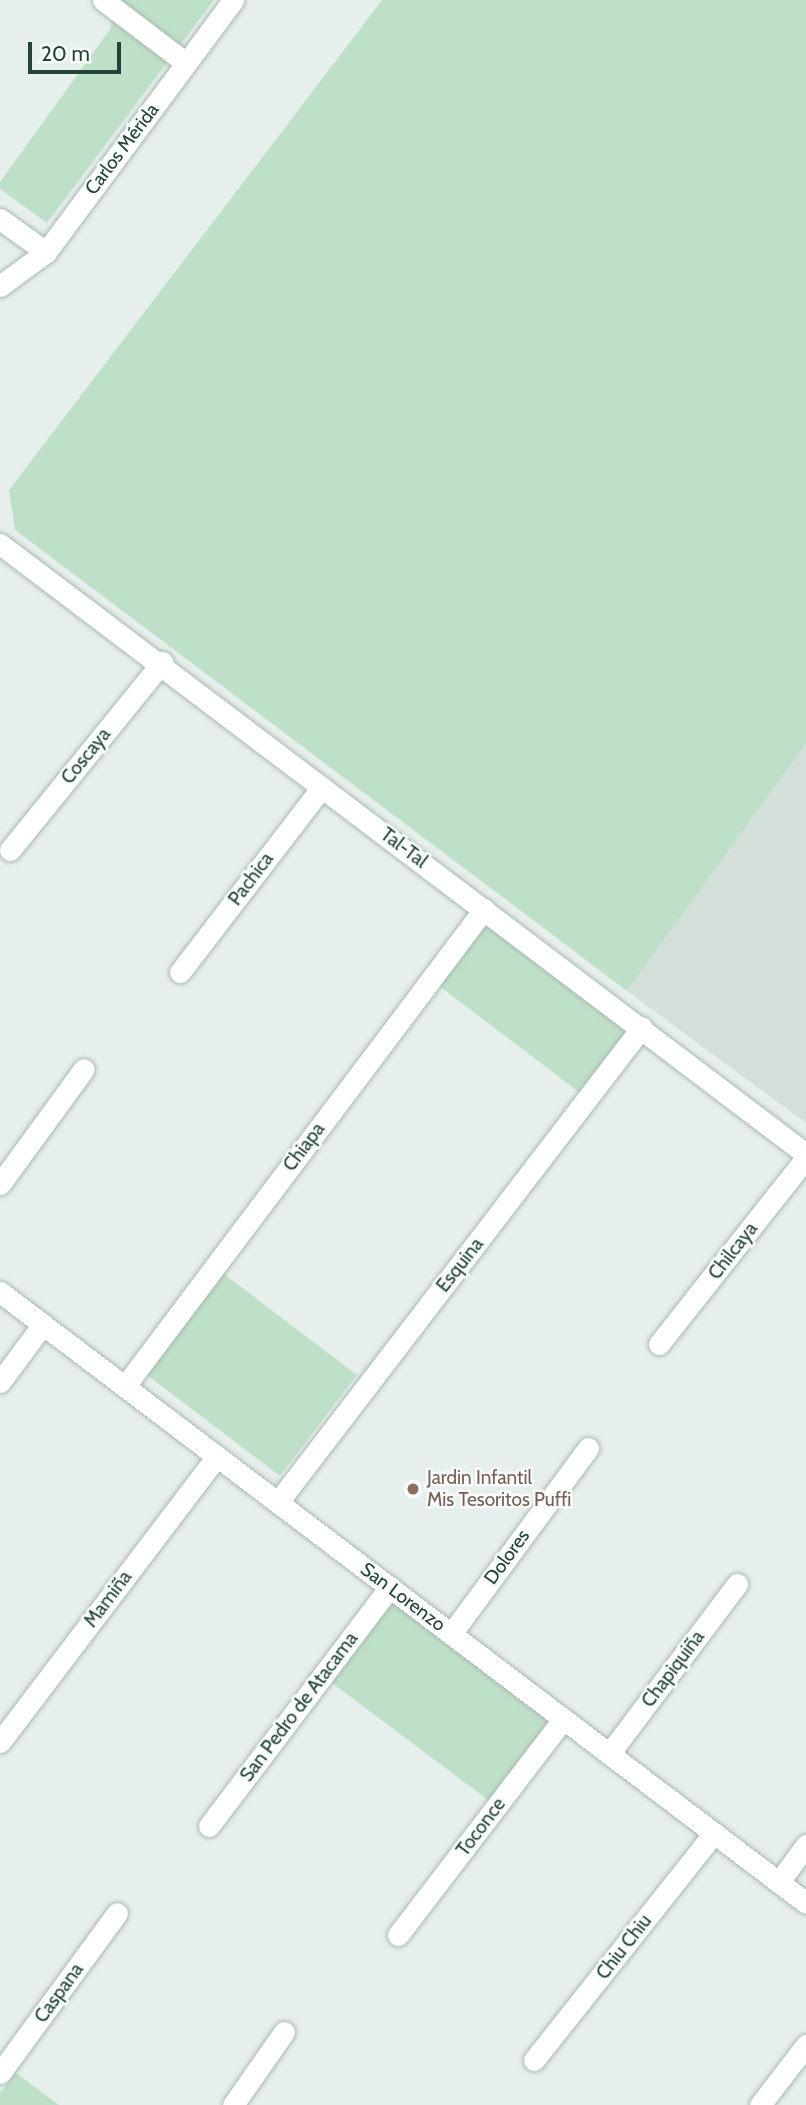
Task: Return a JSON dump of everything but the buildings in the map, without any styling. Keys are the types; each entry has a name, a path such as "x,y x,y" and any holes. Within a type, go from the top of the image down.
{"street":[{"path":"103,0 186,63"},
{"name":"Carlos Mérida","path":"0,286 46,252 233,0"},
{"path":"0,219 46,252"},
{"name":"Tal-Tal","path":"0,544 162,662 322,787 642,1027 806,1156"},
{"name":"Coscaya","path":"10,850 162,662"},
{"name":"Pachica","path":"180,972 322,787"},
{"name":"Chiapa","path":"125,1386 484,909"},
{"name":"Esquina","path":"278,1502 642,1027"},
{"path":"0,1184 84,1069"},
{"name":"Chilcaya","path":"659,1344 806,1156"},
{"name":"San Lorenzo","path":"0,1292 806,1903"},
{"path":"0,1382 43,1324"},
{"name":"Dolores","path":"451,1633 588,1448"},
{"name":"Mamiña","path":"0,1742 217,1456"},
{"name":"Chapiquiña","path":"609,1754 737,1584"},
{"name":"San Pedro de Atacama","path":"209,1826 390,1587"},
{"name":"Toconce","path":"398,1935 563,1718"},
{"name":"Chiu Chiu","path":"534,2060 714,1833"},
{"path":"779,1882 806,1845"},
{"name":"Caspana","path":"0,2073 117,1913"},
{"path":"233,2105 284,2032"},
{"path":"760,2105 806,2045"}],"shaded area":[{"path":"806,744 806,1123 627,991"}],"green space":[{"path":"114,0 214,0 47,223 0,189 0,182 111,28"},
{"path":"382,0 806,0 806,744 627,991 15,530 9,490"},
{"path":"484,909 642,1027 588,1099 430,979"},
{"path":"220,1271 357,1375 280,1476 143,1372"},
{"path":"390,1587 563,1719 496,1806 323,1676"},
{"path":"16,2073 59,2105 0,2105 0,2093"}],"place":[{"name":"Jardin Infantil Mis Tesoritos Puffi","path":"413,1489"}]}
